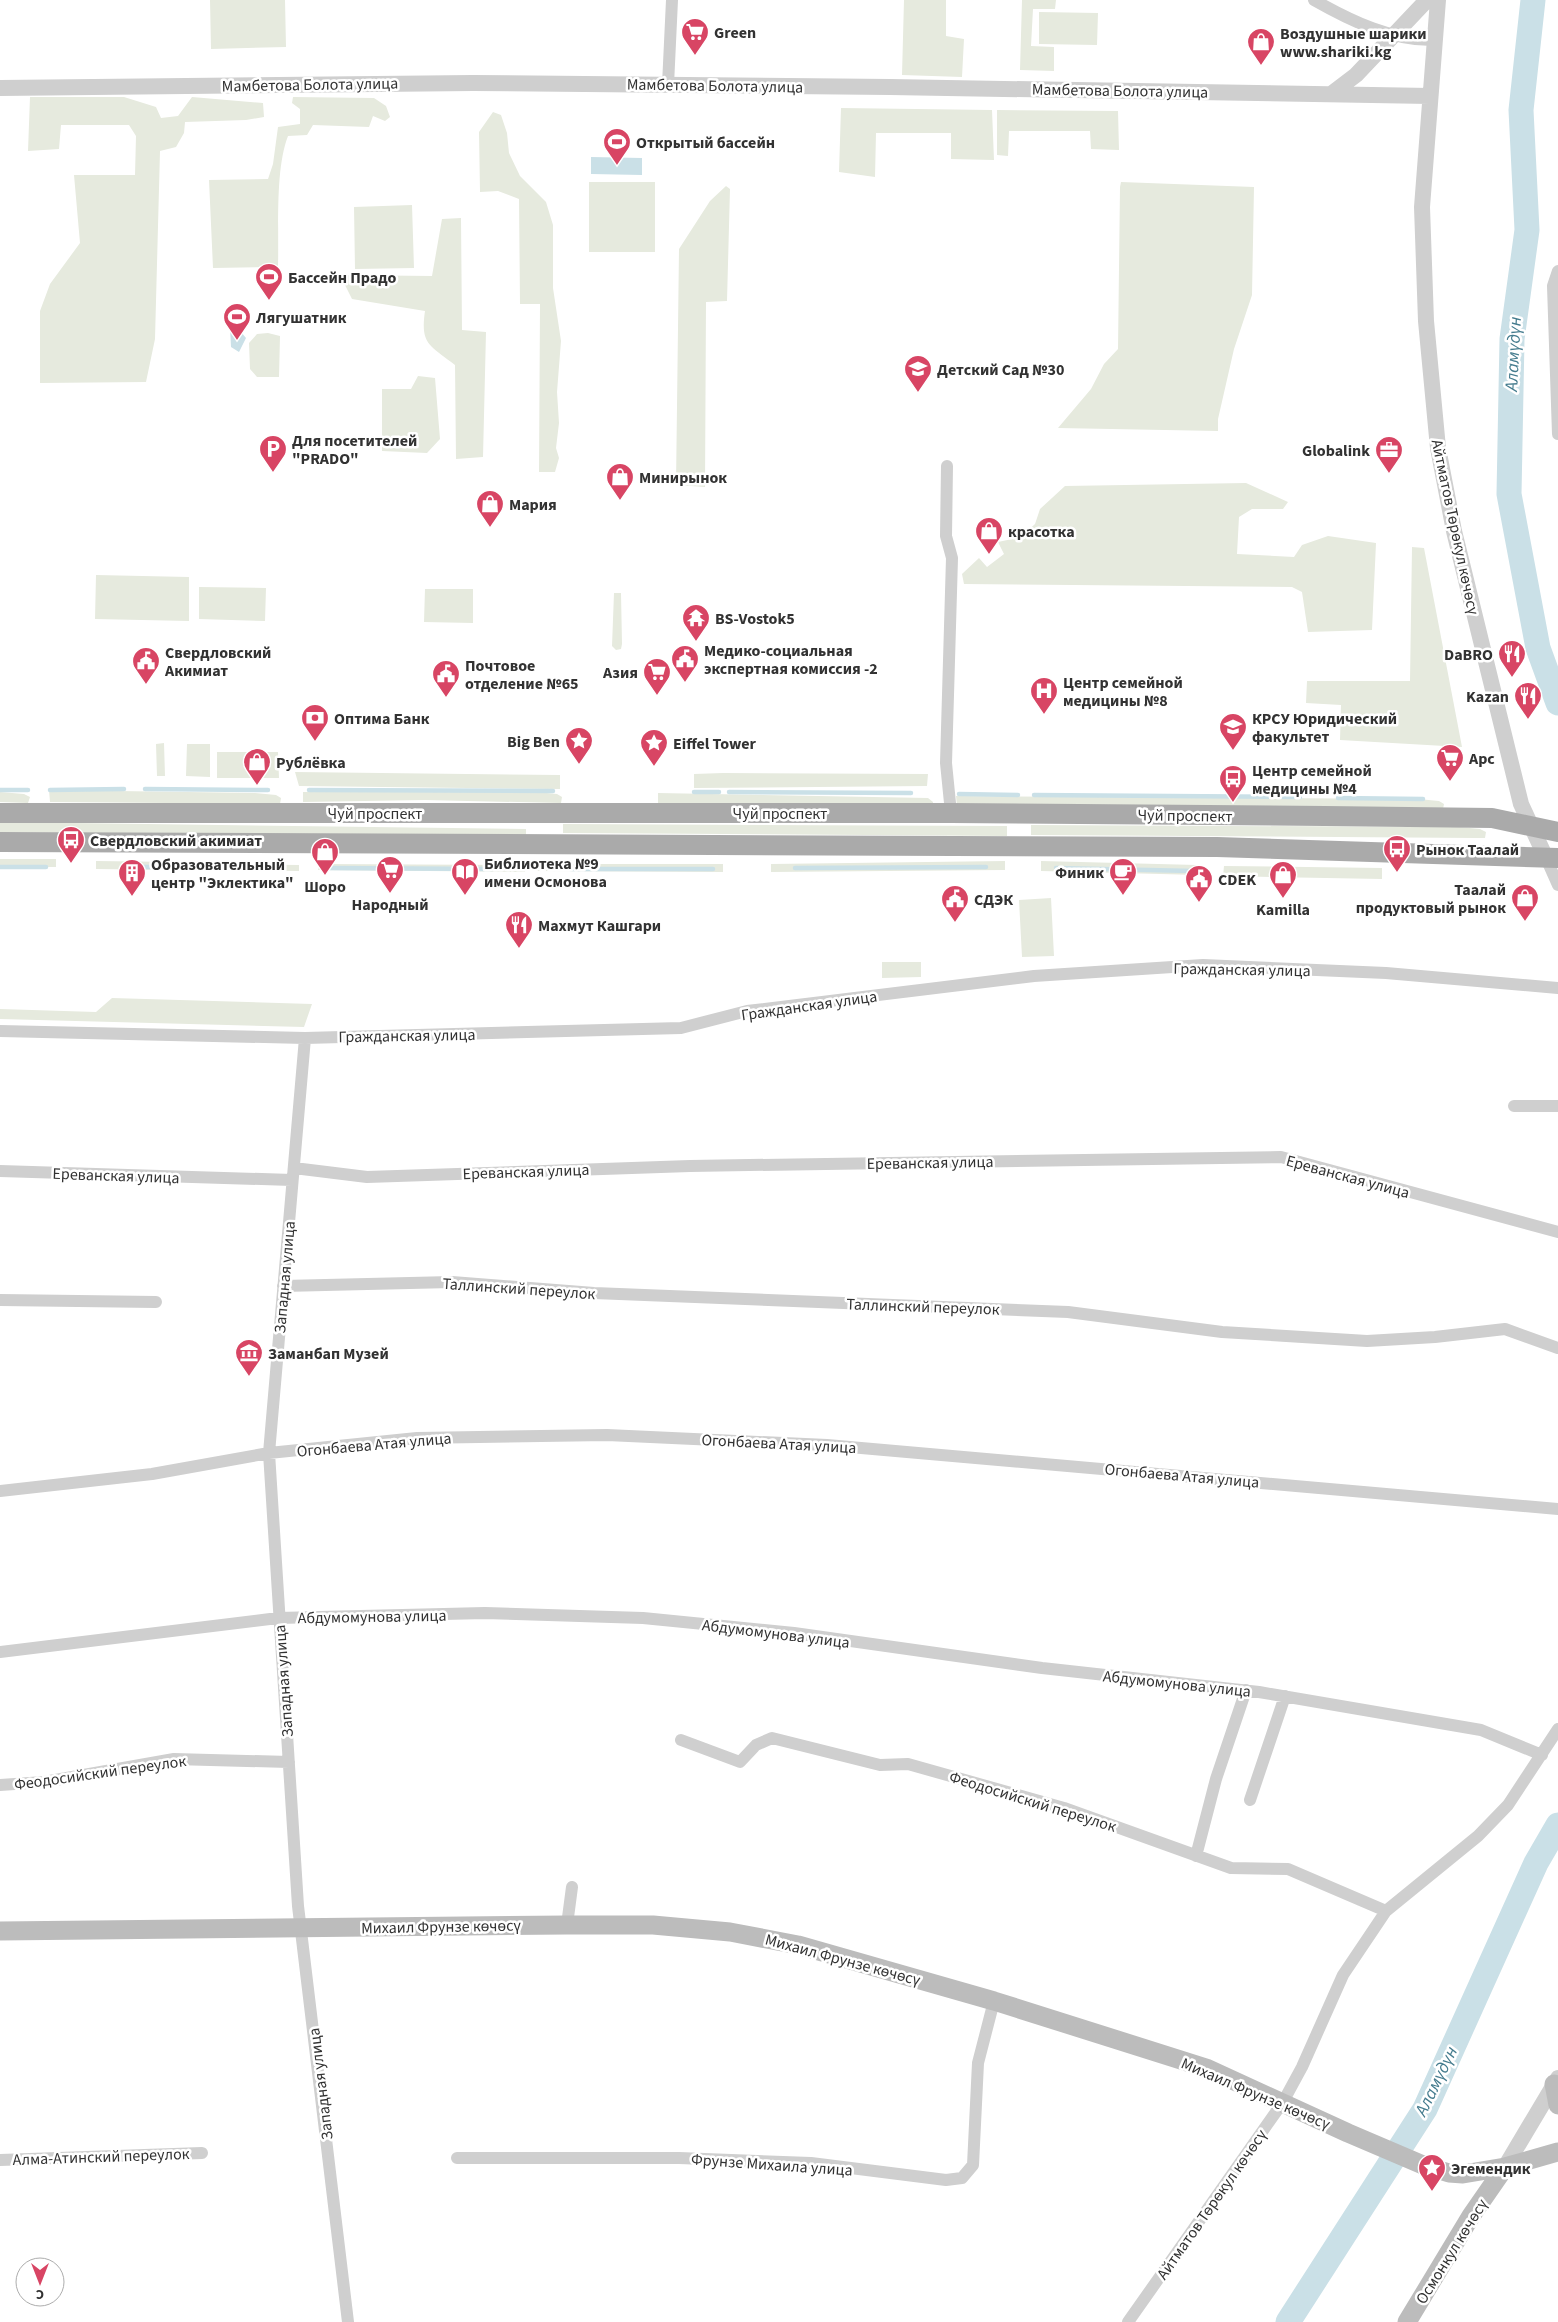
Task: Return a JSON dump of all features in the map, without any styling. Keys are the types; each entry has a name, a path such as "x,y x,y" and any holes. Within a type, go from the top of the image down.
{"main road":[{"name":"Чуй проспект","path":"0,813 951,813 1492,818 1558,832"},
{"path":"545,813 545,845"},
{"name":"Чуй проспект","path":"0,842 299,841 545,845 1187,847 1552,858"},
{"name":"Михаил Фрунзе көчөсү","path":"0,1931 653,1925 730,1932 798,1944 994,2001 1206,2068 1423,2165 1463,2174 1505,2166 1558,2152"},
{"path":"1556,2081 1558,2106"},
{"name":"Осмонкул көчөсү","path":"1408,2322 1471,2216 1505,2166"}],"street":[{"path":"668,85 672,0"},
{"path":"1314,0 1334,12 1394,36 1412,40 1435,40"},
{"path":"1331,94 1356,75 1426,0"},
{"name":"Айтматов Төрөкул көчөсү","path":"1438,0 1422,207 1426,321 1438,448 1454,531 1519,795 1534,828 1552,858 1558,885"},
{"name":"Мамбетова Болота улица","path":"0,88 464,83 1430,96"},
{"path":"1558,271 1553,286 1558,434"},
{"path":"947,466 946,536 952,558 946,763 951,813"},
{"name":"Гражданская улица","path":"0,1031 305,1038 681,1028 747,1011 1015,978 1203,965 1386,973 1558,988"},
{"name":"Западная улица","path":"305,1038 269,1453 278,1618 301,1928 348,2322"},
{"path":"1514,1106 1558,1106"},
{"name":"Ереванская улица","path":"0,1171 293,1174 367,1177 690,1166 1281,1157 1558,1232"},
{"name":"Таллинский переулок","path":"283,1286 452,1282 594,1293 1068,1312 1222,1332 1367,1342 1505,1329 1558,1348"},
{"path":"0,1300 156,1302"},
{"name":"Огонбаева Атая улица","path":"0,1490 152,1474 269,1453 417,1438 607,1435 827,1445 1558,1509"},
{"name":"Абдумомунова улица","path":"0,1652 278,1618 485,1613 643,1618 794,1633 1042,1668 1246,1690 1482,1730 1542,1755"},
{"path":"1196,1856 1216,1778 1246,1690"},
{"path":"1250,1800 1284,1696"},
{"name":"Айтматов Төрөкул көчөсү","path":"1128,2322 1283,2102 1302,2067 1343,1975 1386,1911 1478,1836 1508,1805 1558,1729"},
{"name":"Феодосийский переулок","path":"681,1740 740,1762 756,1745 772,1738 880,1765 908,1764 1064,1808 1231,1868 1288,1869 1386,1911"},
{"name":"Феодосийский переулок","path":"0,1785 44,1782 174,1760 289,1762"},
{"path":"567,1925 572,1887"},
{"name":"Фрунзе Михаила улица","path":"457,2158 679,2158 811,2163 946,2180 962,2178 973,2165 978,2063 994,2001"},
{"name":"Осмонкул көчөсү","path":"1505,2166 1556,2081"},
{"name":"Алма-Атинский переулок","path":"0,2160 202,2153"}],"shaded area":[{"path":"210,0 285,0 286,47 211,49"},
{"path":"904,0 946,0 946,36 964,39 962,77 902,75"},
{"path":"1022,0 1056,0 1055,9 1033,9 1031,46 1054,47 1054,71 1020,70"},
{"path":"1039,12 1098,13 1097,45 1039,44"},
{"path":"30,97 124,97 156,107 161,118 178,116 192,97 263,103 264,117 246,120 185,122 184,133 176,147 160,151 155,339 146,382 40,383 40,311 50,284 80,243 74,175 135,175 136,136 129,125 61,125 59,149 28,151"},
{"path":"293,97 374,98 386,106 390,117 385,121 373,116 369,127 313,125 307,135 288,136 279,182 278,267 213,268 209,180 268,179 273,164 278,127 300,124 300,109 292,103"},
{"path":"841,108 992,110 994,160 951,159 951,133 876,133 875,177 839,172"},
{"path":"997,110 1118,111 1119,150 1091,149 1090,131 1009,131 1008,156 997,155"},
{"path":"493,112 501,115 507,133 509,153 520,176 546,202 553,225 553,288 561,341 557,392 559,423 556,448 559,458 555,472 539,472 540,304 520,304 519,199 498,191 480,192 479,132"},
{"path":"589,182 655,182 655,252 589,252"},
{"path":"1121,182 1254,187 1252,295 1234,349 1218,419 1218,431 1058,428 1091,389 1104,364 1118,349"},
{"path":"726,186 730,189 727,301 706,302 705,487 676,485 679,249 710,201"},
{"path":"412,205 414,268 355,269 354,207"},
{"path":"461,218 462,330 486,332 483,457 456,459 455,365 433,348 426,338 424,331 425,311 352,299 340,275 432,276 442,219"},
{"path":"268,333 280,336 279,377 257,377 250,369 249,343 257,334"},
{"path":"418,376 435,378 440,439 427,453 382,451 382,389 411,389"},
{"path":"1246,483 1288,502 1283,509 1252,509 1239,517 1237,554 1294,557 1302,545 1328,536 1376,543 1372,630 1308,632 1302,592 1292,587 964,584 962,574 979,558 987,567 1004,554 998,542 1021,537 1035,524 1040,509 1065,486"},
{"path":"1412,547 1424,548 1462,747 1340,740 1341,705 1306,703 1307,681 1410,681"},
{"path":"96,575 189,577 189,621 95,619"},
{"path":"199,587 266,588 265,621 199,619"},
{"path":"425,589 473,589 473,623 424,622"},
{"path":"614,593 621,593 622,644 621,649 616,650 612,646"},
{"path":"164,743 165,776 157,776 156,744"},
{"path":"187,744 210,744 210,777 186,776"},
{"path":"217,752 278,752 279,778 217,778"},
{"path":"295,772 560,775 560,789 299,786"},
{"path":"694,774 928,774 927,786 694,788"},
{"path":"49,790 255,793 276,795 281,798 280,804 50,802"},
{"path":"0,792 24,794 30,797 28,803 0,802"},
{"path":"303,792 536,792 557,794 562,797 561,803 425,800 303,802"},
{"path":"658,793 928,798 933,802 933,808 658,803"},
{"path":"956,796 1418,799 1439,801 1444,804 1443,809 957,806"},
{"path":"0,822 526,829 526,838 0,832"},
{"path":"563,824 1007,826 1007,836 563,833"},
{"path":"1031,825 1459,827 1480,829 1486,832 1485,838 1031,835"},
{"path":"0,859 56,859 56,867 0,867"},
{"path":"96,861 175,862 175,870 96,869"},
{"path":"1005,861 1005,870 771,872 771,864"},
{"path":"1041,861 1197,865 1200,875 1041,871"},
{"path":"189,864 299,865 299,871 189,870"},
{"path":"320,864 526,865 525,872 318,870"},
{"path":"533,864 723,864 723,872 533,871"},
{"path":"1224,866 1382,868 1382,879 1223,876"},
{"path":"1051,898 1054,956 1022,957 1019,900"},
{"path":"882,962 921,962 921,977 882,978"},
{"path":"112,998 312,1004 304,1027 0,1019 0,1009 96,1012"}],"water":[{"name":"Открытый бассейн","path":"591,157 642,158 642,175 591,174"},
{"name":"Лягушатник","path":"230,327 241,332 246,338 239,352 231,347"}],"waterway":[{"name":"Аламүдүн","path":"1533,0 1521,110 1527,230 1512,339 1509,494 1538,648 1558,703"},
{"path":"50,790 124,789"},
{"path":"145,789 268,790"},
{"path":"0,790 28,790"},
{"path":"309,790 553,791"},
{"path":"694,792 719,792"},
{"path":"729,792 911,793"},
{"path":"959,794 1018,795"},
{"path":"1034,795 1300,797"},
{"path":"1338,798 1423,799"},
{"path":"0,867 46,867"},
{"path":"123,867 164,867"},
{"path":"795,868 986,867"},
{"path":"200,868 277,868"},
{"path":"324,868 492,869"},
{"path":"1056,868 1194,871"},
{"path":"570,869 713,869"},
{"name":"Аламүдүн","path":"1288,2322 1425,2109 1536,1863 1558,1825"}],"place":[{"name":"Green","path":"695,56"},
{"name":"Воздушные шарики www.shariki.kg","path":"1261,66"},
{"name":"Открытый бассейн","path":"617,166"},
{"name":"Бассейн Прадо","path":"269,301"},
{"name":"Лягушатник","path":"237,341"},
{"name":"Детский Сад №30","path":"918,393"},
{"name":"Для посетителей \"PRADO\"","path":"273,473"},
{"name":"Globalink","path":"1389,474"},
{"name":"Минирынок","path":"620,501"},
{"name":"Мария","path":"490,528"},
{"name":"красотка","path":"989,555"},
{"name":"BS-Vostok5","path":"696,642"},
{"name":"DaBRO","path":"1512,678"},
{"name":"Медико-социальная экспертная комиссия -2","path":"685,683"},
{"name":"Свердловский Акимиат","path":"146,685"},
{"name":"Азия","path":"657,696"},
{"name":"Почтовое отделение №65","path":"446,698"},
{"name":"Центр семейной медицины №8","path":"1044,715"},
{"name":"Kazan","path":"1528,720"},
{"name":"Оптима Банк","path":"315,742"},
{"name":"КРСУ Юридический факультет","path":"1233,751"},
{"name":"Big Ben","path":"579,765"},
{"name":"Eiffel Tower","path":"654,767"},
{"name":"Арс","path":"1450,782"},
{"name":"Рублёвка","path":"257,786"},
{"name":"Центр семейной медицины №4","path":"1233,803"},
{"name":"Свердловский акимиат","path":"71,864"},
{"name":"Рынок Таалай","path":"1397,873"},
{"name":"Шоро","path":"325,876"},
{"name":"Народный","path":"390,894"},
{"name":"Библиотека №9 имени Осмонова","path":"465,896"},
{"name":"Финик","path":"1123,896"},
{"name":"Образовательный центр \"Эклектика\"","path":"132,897"},
{"name":"Kamilla","path":"1283,899"},
{"name":"CDEK","path":"1199,903"},
{"name":"Таалай продуктовый рынок","path":"1525,922"},
{"name":"СДЭК","path":"955,923"},
{"name":"Махмут Кашгари","path":"519,949"},
{"name":"Заманбап Музей","path":"249,1377"},
{"name":"Эгемендик","path":"1432,2192"}]}
